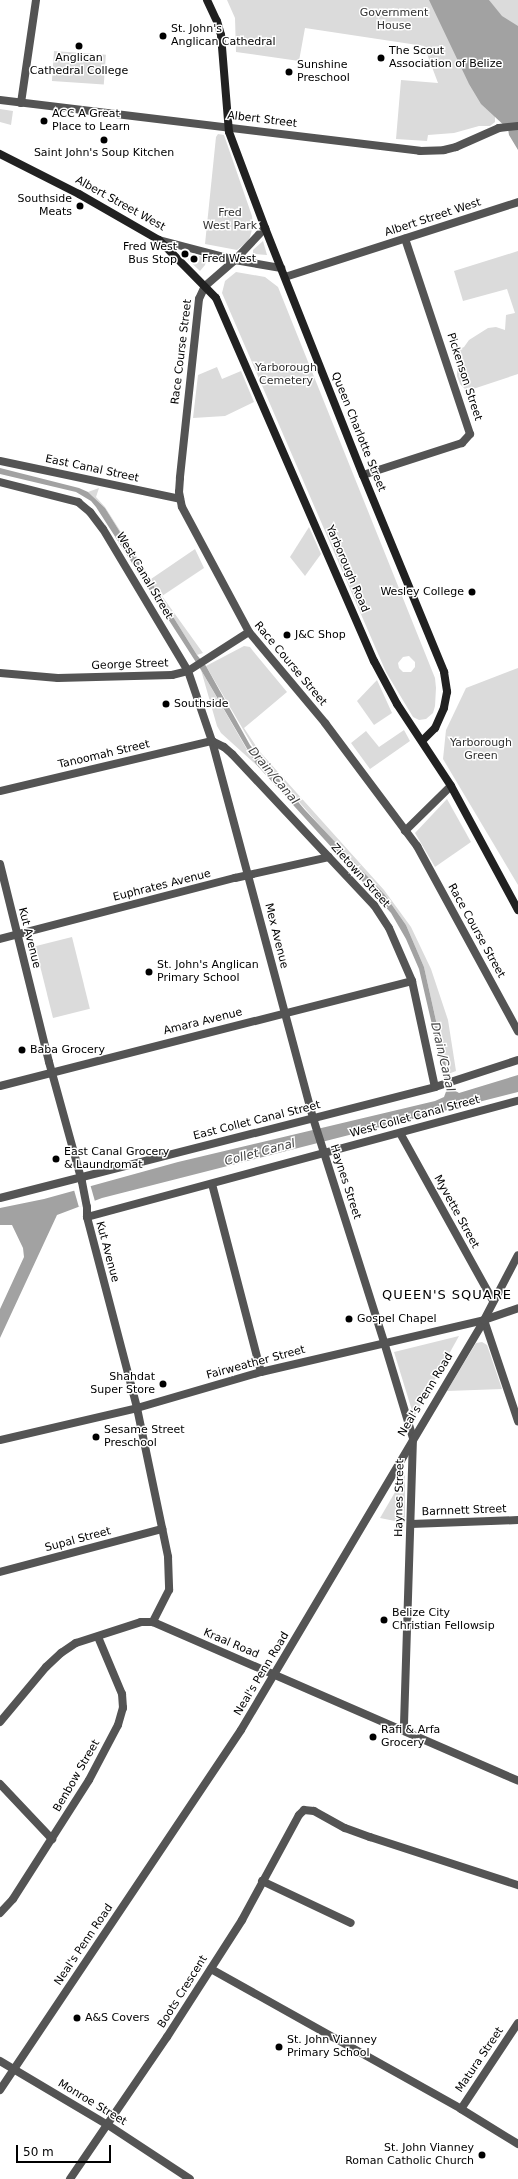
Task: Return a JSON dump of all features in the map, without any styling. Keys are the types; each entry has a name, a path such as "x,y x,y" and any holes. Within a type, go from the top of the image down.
{"main road":[{"name":"Queen Charlotte Street","path":"206,0 217,21 221,35 228,127 265,228 363,475 439,659 446,683 446,701 440,718 430,735 422,741"},
{"name":"Albert Street West","path":"0,154 79,194 159,240"},
{"name":"Yarborough Road","path":"159,240 205,286 219,306 374,661 397,704 451,786 518,910"}],"street":[{"path":"22,103 36,0"},
{"name":"Albert Street","path":"0,100 431,152 456,147 502,128 518,126"},
{"name":"Albert Street West","path":"285,277 518,202"},
{"name":"Race Course Street","path":"265,228 235,260 205,286 199,299 185,416 180,499 249,632 325,723 417,846 518,1031"},
{"name":"Pickenson Street","path":"363,475 462,443 470,434 405,239"},
{"name":"Albert Street West","path":"159,240 235,260 281,268"},
{"name":"East Canal Street","path":"0,461 180,499"},
{"name":"West Canal Street","path":"0,484 78,502 90,512 103,529 188,671 212,741"},
{"name":"George Street","path":"0,673 58,678 172,675 188,671 249,632"},
{"name":"Tanoomah Street","path":"0,791 212,741"},
{"name":"Zietown Street","path":"212,741 232,754 382,916 396,940 412,981 435,1087"},
{"name":"Mex Avenue","path":"212,741 318,1136"},
{"path":"405,830 451,786"},
{"name":"Euphrates Avenue","path":"0,938 249,875 329,857"},
{"name":"Kut Avenue","path":"0,864 51,1072 88,1207 87,1218 137,1408 168,1557 169,1590 153,1622"},
{"name":"Amara Avenue","path":"0,1086 412,981"},
{"name":"East Collet Canal Street","path":"0,1198 81,1180 314,1121 448,1084 518,1060"},
{"name":"West Collet Canal Street","path":"87,1218 212,1184 323,1150 400,1133 518,1101"},
{"name":"Myvette Street","path":"400,1133 493,1301"},
{"name":"Haynes Street","path":"318,1136 413,1438 404,1730"},
{"path":"212,1184 260,1372"},
{"name":"Neal's Penn Road","path":"0,2090 241,1730 276,1675 413,1438 484,1320 518,1255"},
{"name":"Fairweather Street","path":"0,1440 137,1408 260,1372 484,1320 518,1308"},
{"path":"484,1320 518,1421"},
{"name":"Barnnett Street","path":"411,1524 518,1520"},
{"name":"Supal Street","path":"0,1572 162,1529"},
{"path":"0,1722 46,1667 61,1653 76,1644 141,1622 153,1622"},
{"name":"Kraal Road","path":"153,1622 404,1730 518,1781"},
{"name":"Benbow Street","path":"0,1913 14,1899 52,1839 96,1768 118,1725 123,1708 122,1694 98,1637"},
{"path":"0,1784 52,1839"},
{"name":"Boots Crescent","path":"70,2179 108,2125 242,1920 262,1881 304,1810 314,1811 345,1828 370,1837 518,1885"},
{"path":"262,1881 351,1923"},
{"path":"211,1968 461,2109 518,2144"},
{"name":"Matura Street","path":"461,2109 518,2023"},
{"name":"Monroe Street","path":"0,2061 108,2125 190,2179"}],"green space":[{"name":"Government House","path":"227,0 438,0 495,116 495,122 490,126 479,126 454,133 428,135 427,141 396,139 401,80 438,83 424,46 305,28 299,61 236,52 235,18"},
{"path":"489,0 518,0 518,56 490,2"},
{"path":"54,51 106,55 104,85 52,81"},
{"path":"0,109 13,111 11,125 0,122"},
{"name":"Fred West Park","path":"218,134 224,135 252,216 253,226 250,237 247,242 237,250 205,244 216,137"},
{"path":"263,241 267,255 253,254 253,250"},
{"path":"518,251 518,374 467,391 460,384 457,376 457,371 461,362 460,349 464,347 469,340 488,328 496,327 505,330 506,315 515,313 507,289 463,301 454,271"},
{"name":"Fred West Park","path":"185,252 207,258 205,265 200,271 183,255"},
{"name":"Yarborough Cemetery","path":"236,272 265,277 278,287 435,678 435,706 433,713 426,719 419,720 413,717 386,672 222,293 225,281","holes":["409,656 415,662 415,667 411,672 403,672 399,668 398,663 403,657"]},
{"path":"217,367 222,379 241,371 254,402 225,416 193,418 198,375"},
{"path":"99,488 96,497 105,507 151,579 195,549 204,568 162,596 203,653 197,655 105,508 88,492"},
{"path":"309,527 321,554 305,576 290,557"},
{"path":"244,646 250,647 287,692 244,728 260,752 384,890 411,927 431,969 448,1020 456,1071 448,1074 424,967 406,925 385,895 329,836 258,755 206,666"},
{"name":"Yarborough Green","path":"518,668 518,885 443,759 446,730 466,688"},
{"path":"201,670 246,748 263,771 221,733 217,726"},
{"path":"377,680 392,713 374,725 357,701"},
{"path":"404,730 410,741 370,769 351,743 366,731 379,747"},
{"path":"447,799 471,842 435,867 415,833"},
{"path":"72,937 90,1009 53,1018 35,946"},
{"path":"459,1336 414,1417 394,1352"},
{"path":"482,1342 487,1345 502,1389 447,1391 476,1343"},
{"path":"405,1475 405,1523 380,1518"}],"water":[{"path":"429,0 489,0 502,16 518,26 518,150 509,135 508,129 481,104 469,84"},
{"path":"0,468 79,488 88,492 105,508 197,655 206,666 250,745 305,810 385,895 406,925 424,967 451,1088 459,1093 518,1075 518,1092 102,1198 57,1215 0,1338 0,1309 24,1257 23,1248 12,1225 0,1225 0,1208 44,1199 178,1162 435,1101 444,1097 447,1089 419,969 406,939 391,913 256,764 201,670 91,501 76,492 0,474"}],"pier":[{"path":"90,1184 95,1202 79,1207 74,1189"}],"place":[{"name":"St. John's Anglican Cathedral","path":"163,36"},
{"name":"Anglican Cathedral College","path":"79,46"},
{"name":"The Scout Association of Belize","path":"381,58"},
{"name":"Sunshine Preschool","path":"289,72"},
{"name":"ACC A Great Place to Learn","path":"44,121"},
{"name":"Saint John's Soup Kitchen","path":"104,140"},
{"name":"Southside Meats","path":"80,206"},
{"name":"Fred West Bus Stop","path":"185,254"},
{"name":"Fred West","path":"194,259"},
{"name":"Wesley College","path":"472,592"},
{"name":"J&C Shop","path":"287,635"},
{"name":"Southside","path":"166,704"},
{"name":"St. John's Anglican Primary School","path":"149,972"},
{"name":"Baba Grocery","path":"22,1050"},
{"name":"East Canal Grocery & Laundromat","path":"56,1159"},
{"name":"Gospel Chapel","path":"349,1319"},
{"name":"Shahdat Super Store","path":"163,1384"},
{"name":"Sesame Street Preschool","path":"96,1437"},
{"name":"Belize City Christian Fellowsip","path":"384,1620"},
{"name":"Rafi & Arfa Grocery","path":"373,1737"},
{"name":"A&S Covers","path":"77,2018"},
{"name":"St. John Vianney Primary School","path":"279,2047"},
{"name":"St. John Vianney Roman Catholic Church","path":"482,2155"}],"district":[{"name":"QUEEN'S SQUARE","path":"447,1295"}],"water label":[{"name":"Drain/Canal","path":"273,776"},
{"name":"Drain/Canal","path":"442,1057"},
{"name":"Collet Canal","path":"260,1153"}]}
